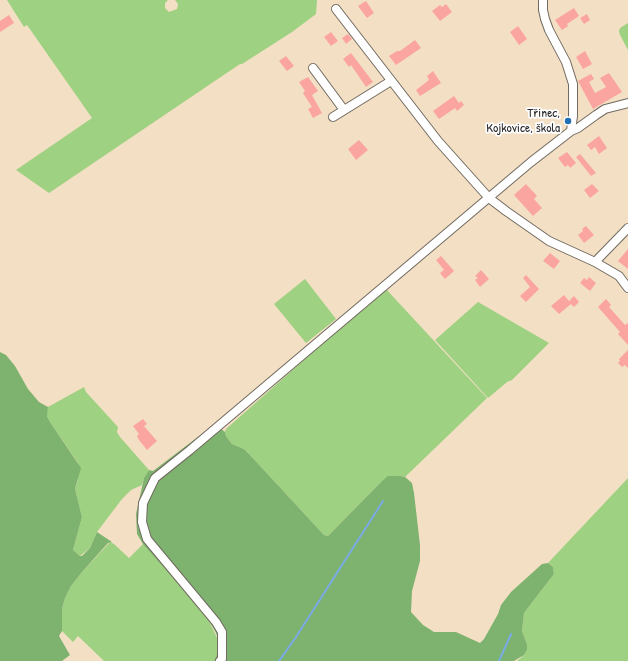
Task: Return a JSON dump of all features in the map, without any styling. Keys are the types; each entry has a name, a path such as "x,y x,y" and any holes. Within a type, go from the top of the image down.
{"street":[{"path":"543,0 545,19 549,30 566,62 573,84 573,116 571,131"},
{"path":"336,9 438,140 489,198 506,212 549,241 595,262 620,276 628,288"},
{"path":"313,68 344,110"},
{"path":"333,117 391,80"},
{"path":"220,661 222,659 222,632 216,622 147,539 142,522 143,503 155,478 531,162 571,131 605,109 628,103"},
{"path":"595,262 628,228"}],"green space":[{"path":"7,0 168,0 165,3 165,8 169,12 177,9 178,4 175,0 317,0 316,14 292,32 240,64 49,193 16,170 92,118 27,25 24,27"},
{"path":"628,23 628,50 619,31 620,28"},
{"path":"305,279 336,319 306,343 274,304"},
{"path":"385,288 487,398 405,477 400,476 381,482 328,536 324,535 244,449 232,444 225,432 226,429"},
{"path":"478,302 549,343 512,380 507,382 488,398 435,340"},
{"path":"0,352 6,355 15,366 28,389 39,402 48,407 47,416 50,422 81,468 75,489 82,517 73,550 82,556 90,548 97,532 112,542 108,543 82,572 71,586 65,598 62,609 62,631 59,636 70,655 62,661 0,661"},
{"path":"84,387 86,392 118,427 117,432 120,437 149,470 142,485 131,490 122,499 97,532 90,548 80,556 73,550 82,517 75,489 78,480 78,463 50,422 47,412 48,407"},
{"path":"220,428 225,432 232,444 244,449 250,455 324,535 328,536 388,476 405,477 412,483 420,545 420,561 412,591 411,612 423,625 434,632 456,632 480,643 484,639 498,614 501,605 511,592 542,564 548,563 553,567 554,574 524,613 522,631 527,644 527,650 524,655 514,661 214,661 219,649 219,642 216,633 208,619 195,602 191,600 191,598 143,544 137,534 136,514 144,478 149,470 153,471 207,430 213,434"},
{"path":"628,478 628,661 517,661 527,650 527,644 522,631 524,613 554,574 553,567 548,563"},
{"path":"110,542 129,558 143,544 145,545 208,619 219,642 219,649 214,661 104,661 78,636 73,642 62,631 62,609 65,598 71,586"}],"building":[{"path":"366,1 374,13 367,18 358,6"},
{"path":"446,4 452,12 440,21 432,11 440,5 442,7"},
{"path":"574,8 579,16 567,24 568,26 562,30 555,20"},
{"path":"587,14 590,20 584,24 580,18"},
{"path":"9,15 14,23 0,32 0,21"},
{"path":"518,26 527,39 519,45 510,32"},
{"path":"331,32 338,41 331,46 324,37"},
{"path":"348,34 352,39 346,44 342,38"},
{"path":"415,40 421,48 396,65 389,56 397,51 400,51"},
{"path":"585,51 592,64 583,69 576,57"},
{"path":"351,53 373,82 366,87 351,65 349,67 343,59"},
{"path":"286,56 294,66 287,71 279,61"},
{"path":"433,71 441,83 420,96 416,90 429,80 427,76"},
{"path":"609,73 622,92 593,109 578,81 591,74 594,79 589,82 595,93 606,87 600,78"},
{"path":"308,77 318,91 312,95 322,113 313,118 308,109 312,107 303,93 305,91 299,82"},
{"path":"454,96 459,103 461,101 464,105 457,111 455,108 439,119 433,111"},
{"path":"599,136 607,148 599,154 595,147 591,150 587,145"},
{"path":"359,140 368,150 356,160 348,149"},
{"path":"567,152 576,163 570,168 568,165 565,167 558,158"},
{"path":"580,154 596,173 591,176 576,157"},
{"path":"526,184 537,196 534,199 542,208 533,216 514,195"},
{"path":"592,184 599,191 590,198 584,190"},
{"path":"586,226 594,235 584,243 578,235"},
{"path":"628,249 628,269 618,261"},
{"path":"550,253 560,261 554,269 543,261"},
{"path":"441,256 454,271 445,279 440,273 444,270 436,260"},
{"path":"481,270 489,279 480,287 475,280 478,278 475,276"},
{"path":"526,275 539,289 526,302 520,296 530,287 523,278"},
{"path":"589,277 596,283 590,291 580,283 584,278 587,280"},
{"path":"564,295 569,301 574,296 579,302 574,307 571,304 559,314 551,306"},
{"path":"606,299 611,305 609,307 625,325 628,323 628,345 618,334 620,332 598,307"},
{"path":"628,350 628,368 625,365 622,367 618,363 620,361 619,359"},
{"path":"143,419 147,424 144,426 157,441 147,450 139,440 137,436 139,434 133,426"}],"waterway":[{"path":"279,661 383,501"},
{"path":"499,661 511,634"}],"place":[{"name":"Třinec, Kojkovice, škola","path":"568,121"}]}
